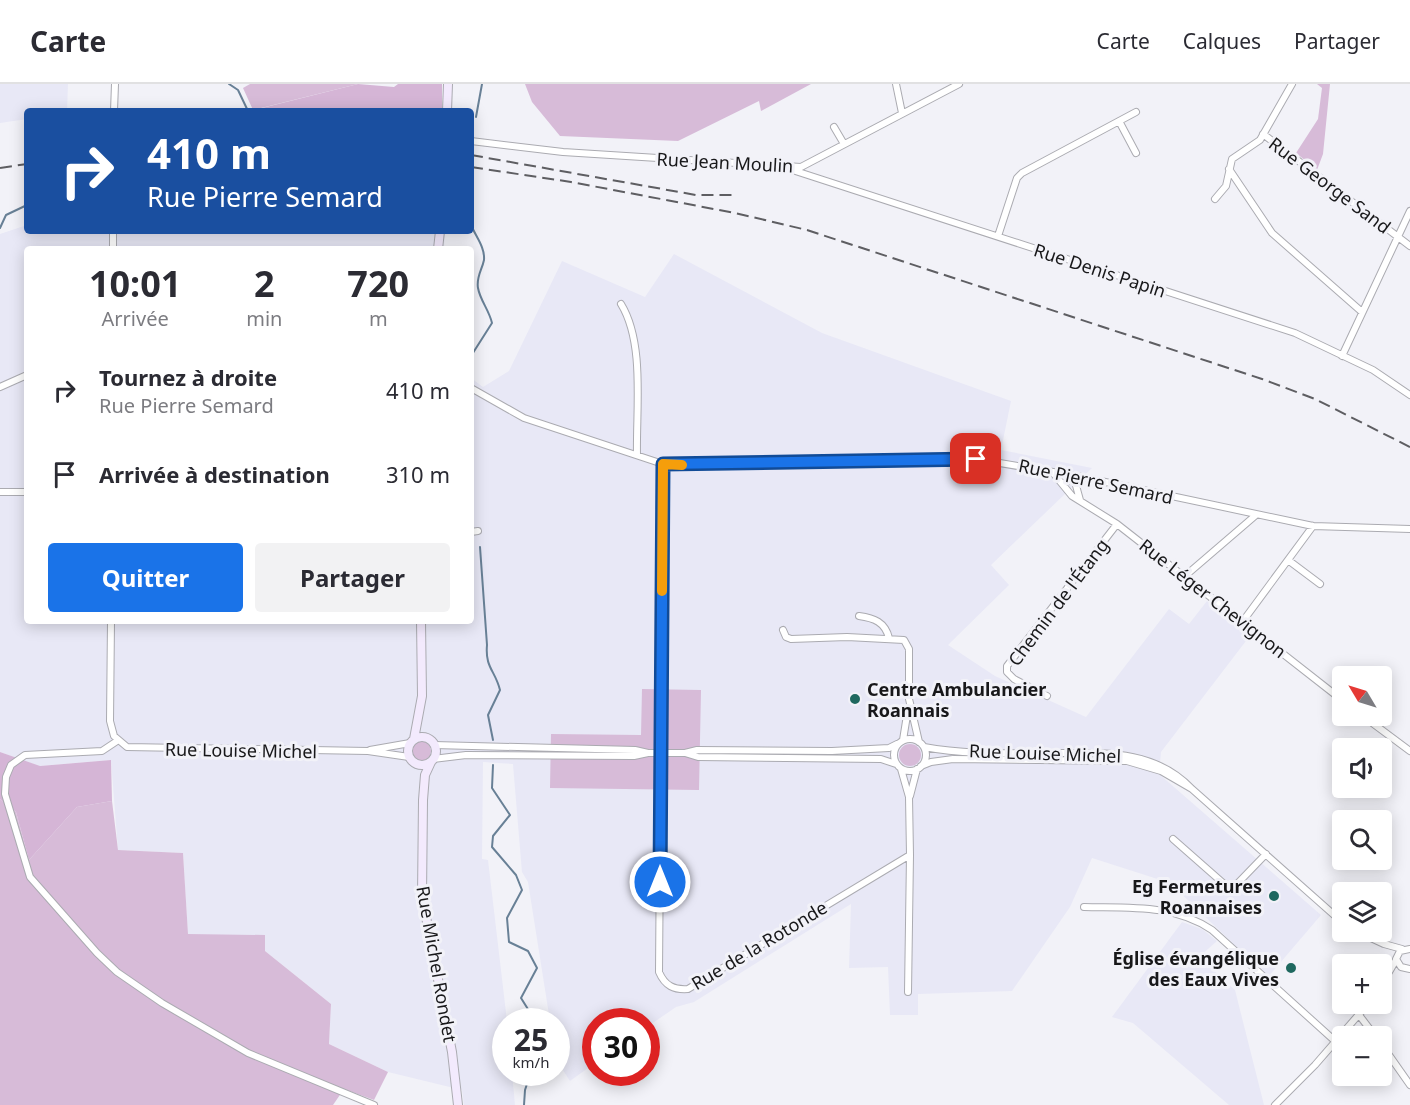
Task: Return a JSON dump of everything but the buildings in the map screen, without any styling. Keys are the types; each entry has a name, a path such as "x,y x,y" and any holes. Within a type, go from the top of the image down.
{"street":[{"path":"114,84 114,108"},
{"path":"447,108 448,84"},
{"path":"896,84 902,113"},
{"name":"Rue Jean Moulin","path":"474,141 563,152 801,167 959,84"},
{"path":"1215,199 1226,186 1229,169 1235,156 1256,145 1292,84"},
{"path":"998,236 1017,178 1022,173 1136,112"},
{"path":"1119,121 1136,153"},
{"path":"834,127 844,144"},
{"name":"Rue George Sand","path":"1263,134 1410,246"},
{"name":"Rue Denis Papin","path":"780,166 1296,333 1373,370 1410,395"},
{"path":"1229,169 1272,232 1362,312"},
{"path":"1342,356 1410,211"},
{"path":"621,303 629,317 635,342 636,455"},
{"path":"0,387 24,376"},
{"name":"Rue Pierre Semard","path":"474,390 524,418 663,464 976,459 1052,471 1256,516 1313,526 1410,529"},
{"name":"Rue de la Rotonde","path":"663,464 659,972 663,980 671,987 688,989 910,855"},
{"name":"Rue Léger Chevignon","path":"1052,471 1066,490 1118,524 1332,692"},
{"path":"1063,484 1077,476 1077,491 1080,500"},
{"path":"0,492 24,492"},
{"path":"1185,576 1256,516"},
{"name":"Chemin de l'Étang","path":"1047,696 1010,676 1007,666 1118,524"},
{"path":"1243,621 1313,526"},
{"path":"1288,560 1320,584"},
{"path":"859,616 871,617 883,625 889,638"},
{"path":"0,783 16,759 25,755 102,750 117,741 110,721 111,624"},
{"path":"421,624 424,726 433,743 432,760"},
{"path":"783,630 786,638 791,639 889,638 904,640 909,649 909,699 900,742 894,754 909,797 908,992"},
{"path":"422,696 412,741 412,760 423,765 432,760 466,755 634,756 648,753 685,753 697,750 832,751 889,748 911,739 921,744"},
{"path":"909,699 926,757 919,768 909,797"},
{"path":"1376,726 1410,751"},
{"path":"412,741 423,737 433,743 636,750 648,753"},
{"name":"Rue Louise Michel","path":"117,741 132,748 368,751 412,760"},
{"name":"Rue Louise Michel","path":"368,751 412,741"},
{"name":"Rue Louise Michel","path":"921,744 976,752 1127,755 1165,767 1179,775 1332,913"},
{"path":"685,753 698,757 881,759 899,766 919,768"},
{"name":"Rue Louise Michel","path":"919,768 931,762 953,759 1112,760 1161,771 1192,789"},
{"name":"Rue Michel Rondet","path":"412,760 423,800"},
{"name":"Rue Michel Rondet","path":"432,760 425,775 423,800 422,896 452,1052 456,1105"},
{"path":"6,777 4,787 9,810 15,822 30,877 97,953 117,972 162,1003 248,1053 375,1105"},
{"path":"0,802 9,810"},
{"path":"1173,839 1222,883 1231,886 1238,884 1266,854"},
{"path":"1084,907 1161,909 1194,917 1212,930 1332,1038"},
{"path":"1380,942 1406,949"},
{"path":"1392,968 1410,942"},
{"path":"1384,944 1396,960 1408,970"},
{"path":"1392,973 1408,970"},
{"path":"1349,1026 1359,1015 1367,1026"},
{"path":"1275,1105 1332,1044"},
{"path":"1392,1059 1410,1085"}],"shaded area":[{"path":"0,84 68,84 67,108 24,108 24,119 0,123"},
{"path":"250,84 358,84 261,108 252,108 243,88"},
{"path":"358,84 394,87 398,84 442,84 442,108 262,108"},
{"path":"525,84 811,84 761,111 759,101 678,141 560,136 532,102"},
{"path":"1317,84 1330,84 1323,154 1317,170 1296,153 1318,119 1322,88"},
{"path":"24,226 24,234 445,234 444,246 24,246 24,624 474,624 474,380 483,387 509,371 562,261 645,297 674,254 822,333 1011,401 1001,450 1092,468 991,565 1009,585 948,645 995,676 1086,717 1169,609 1189,624 1207,601 1249,637 1161,752 1159,774 1321,915 1268,977 1170,883 1092,858 1070,907 1012,991 918,994 918,1015 890,1015 888,967 849,968 851,904 694,1002 676,1007 660,1018 660,1008 582,1008 582,1072 570,1081 570,1008 548,1008 528,882 522,872 513,764 483,762 482,859 488,860 505,1008 492,1008 492,1086 513,1086 515,1105 464,1105 462,1090 388,1072 329,1044 331,1004 265,951 265,935 188,935 183,853 118,850 111,760 39,766 0,752 0,234"},
{"path":"642,689 701,690 699,790 550,788 551,734 641,735"},
{"path":"421,741 428,744 431,751 428,758 421,761 414,758 411,751 414,744"},
{"path":"906,744 914,744 921,751 921,759 914,766 906,766 899,759 899,751"},
{"path":"0,752 40,766 111,760 112,801 77,807 29,860 16,812 0,799"},
{"path":"0,799 16,812 29,860 77,807 112,801 118,850 183,853 188,934 265,935 265,951 331,1004 329,1044 388,1072 374,1100 344,1089 333,1105 0,1105"},
{"path":"1182,922 1202,929 1217,941 1199,957 1235,990 1264,1105 1229,1105 1133,1023 1112,1017"}],"waterway":[{"path":"229,84 238,90 247,108"},
{"path":"476,117 482,84"},
{"path":"0,228 6,215 24,206"},
{"path":"474,231 480,242 484,260 478,277 478,288 492,323 474,351"},
{"path":"480,547 487,659 500,690 488,715 493,740"},
{"path":"493,765 492,788 510,815 493,836 492,847 516,875 522,890 507,918 509,942 528,951 537,968 521,998 527,1008"},
{"path":"524,1105 526,1086"}],"railway":[{"path":"474,156 696,195 732,195"},
{"path":"0,168 24,164"},
{"path":"474,167 571,182 735,213 807,230 1262,379 1315,399 1410,447"}],"slow traffic":[{"path":"662,591 663,464 682,465"}],"place":[{"name":"Centre Ambulancier Roannais","path":"855,699"},
{"name":"Eg Fermetures Roannaises","path":"1274,896"},
{"name":"Église évangélique des Eaux Vives","path":"1291,968"}],"route":[{"path":"660,882 663,464 976,459"}]}
